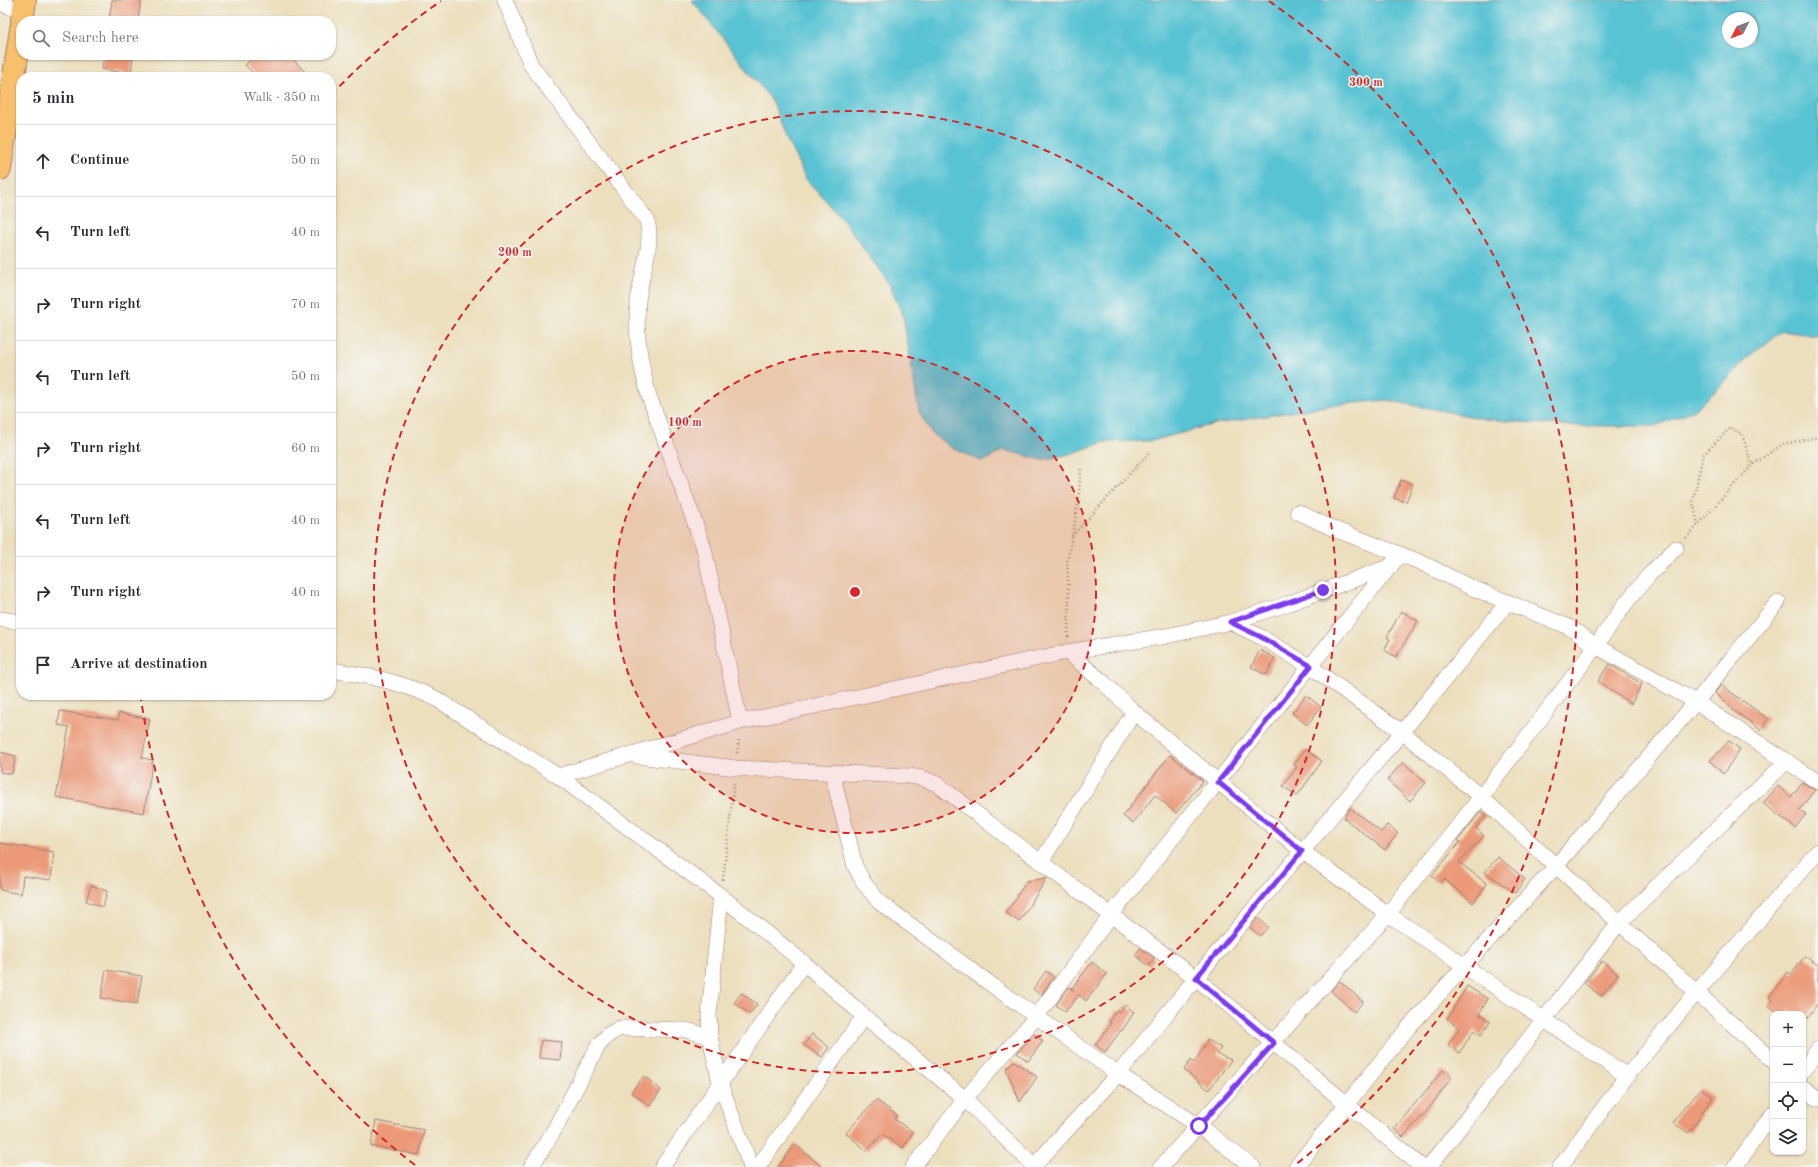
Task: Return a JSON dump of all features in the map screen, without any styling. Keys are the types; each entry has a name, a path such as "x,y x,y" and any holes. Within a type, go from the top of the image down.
{"highway":[{"path":"0,169 16,60"}],"street":[{"path":"504,0 531,65 647,220 649,234 638,308 637,330 642,372 649,396 704,548 740,722"},
{"path":"0,3 23,16"},
{"path":"1298,512 1396,560 1470,587 1569,627 1596,646 1696,702 1818,782"},
{"path":"1161,1167 1274,1043 1388,914 1481,797 1596,646 1625,604 1649,575 1676,548"},
{"path":"558,776 740,722 1067,652 1166,636 1230,622 1287,604 1396,560"},
{"path":"913,1167 965,1099 1036,1016 1111,915 1396,560"},
{"path":"336,671 384,679 422,692 459,712 558,776 721,896 804,963 864,1016 965,1099 1034,1167 1118,1074 1508,602"},
{"path":"1296,1167 1408,1028 1556,866 1696,702 1778,602"},
{"path":"0,619 16,621"},
{"path":"1230,622 1261,637 1311,666 1402,732 1481,797 1770,1058"},
{"path":"1067,652 1103,682 1134,712 1302,851 1388,914 1627,1076"},
{"path":"1041,862 1134,712"},
{"path":"630,755 736,768 909,776 922,778 932,782 1196,978 1422,1167"},
{"path":"1428,1167 1619,923 1787,761"},
{"path":"832,772 855,866 864,883 879,902 1036,1016 1118,1074 1199,1126 1253,1167"},
{"path":"1560,1167 1627,1076 1818,851"},
{"path":"721,896 709,1014 710,1037 720,1083 751,1167"},
{"path":"662,1167 804,963"},
{"path":"758,1167 864,1016"},
{"path":"531,1167 545,1145 598,1046 608,1035 620,1028 686,1030 710,1037"},
{"path":"1806,1066 1818,1049"},
{"path":"1806,1089 1818,1099"},
{"path":"1736,1167 1770,1117"}],"path":[{"path":"1698,525 1693,500 1704,455 1730,428 1742,434 1752,465"},
{"path":"1676,548 1752,465 1783,444 1818,437"},
{"path":"1072,537 1149,453"},
{"path":"1067,652 1069,594 1068,564 1078,505 1080,467"},
{"path":"721,896 740,722"}],"water":[{"path":"692,0 1818,0 1818,336 1782,331 1749,356 1722,385 1694,410 1655,426 1570,426 1484,419 1387,400 1332,405 1211,425 1151,441 1104,442 1070,454 1042,460 1004,450 983,462 952,448 932,434 919,412 903,315 888,282 839,215 806,179 787,140 773,102"}],"building":[{"path":"112,0 141,0 139,16 110,16"},
{"path":"103,60 132,60 131,72 119,72 102,69"},
{"path":"250,60 294,60 305,72 252,72 245,65"},
{"path":"1401,480 1413,484 1406,502 1394,498"},
{"path":"1401,611 1418,621 1396,657 1384,650 1390,639 1387,637"},
{"path":"1260,650 1275,658 1266,675 1251,667"},
{"path":"1609,664 1642,684 1631,704 1598,681"},
{"path":"1721,685 1768,719 1761,730 1736,712 1715,693"},
{"path":"1306,695 1321,707 1307,725 1292,713"},
{"path":"60,711 118,720 119,713 150,719 142,758 153,760 144,813 56,797 69,727 58,725"},
{"path":"1729,741 1740,749 1723,774 1710,761"},
{"path":"1305,749 1322,761 1297,796 1283,786 1297,767 1294,765"},
{"path":"0,752 16,756 12,774 0,772"},
{"path":"1170,755 1203,781 1176,813 1155,795 1133,823 1123,816"},
{"path":"1403,762 1426,783 1410,801 1387,780"},
{"path":"1802,782 1815,790 1799,810 1806,814 1795,828 1763,803 1778,786 1791,797"},
{"path":"1350,808 1381,832 1387,825 1398,833 1385,850 1344,818"},
{"path":"1481,811 1487,816 1476,828 1484,836 1459,862 1487,884 1473,903 1444,879 1440,883 1432,876 1460,842 1458,840"},
{"path":"0,843 54,852 51,880 23,876 21,894 0,890"},
{"path":"1498,857 1525,879 1515,893 1485,872"},
{"path":"1047,878 1019,922 1005,912 1018,897 1017,896 1027,881"},
{"path":"91,885 107,891 103,907 86,901"},
{"path":"1258,918 1268,927 1260,936 1250,928"},
{"path":"1140,948 1154,958 1149,966 1135,955"},
{"path":"1805,956 1818,965 1818,1003 1806,1020 1806,1011 1792,1011 1789,1009 1787,1011 1776,1011 1768,1005 1772,1000 1769,997 1788,972 1792,974"},
{"path":"1602,961 1618,974 1601,996 1584,983"},
{"path":"1092,962 1107,974 1086,1001 1079,995 1065,1012 1056,1005 1069,987 1071,989"},
{"path":"106,970 142,976 137,1004 101,998"},
{"path":"1046,971 1054,977 1041,995 1033,989"},
{"path":"1340,981 1363,1002 1354,1012 1331,991"},
{"path":"1467,986 1488,999 1479,1014 1490,1021 1481,1035 1474,1030 1459,1053 1448,1045 1460,1028 1447,1019"},
{"path":"741,993 757,1004 750,1014 734,1003"},
{"path":"1125,1005 1134,1012 1122,1031 1121,1030 1105,1052 1095,1045 1111,1023 1109,1022 1116,1010 1120,1012"},
{"path":"812,1034 829,1047 822,1057 804,1045"},
{"path":"1034,1034 1043,1041 1028,1061 1017,1053"},
{"path":"541,1040 562,1042 560,1060 539,1058"},
{"path":"1208,1040 1221,1048 1217,1054 1231,1060 1209,1090 1184,1070 1191,1060 1194,1063"},
{"path":"1014,1061 1037,1077 1020,1102 1006,1069"},
{"path":"1443,1070 1452,1077 1427,1111 1403,1137 1394,1129"},
{"path":"644,1076 661,1090 650,1106 631,1092"},
{"path":"1701,1088 1713,1097 1689,1133 1673,1123 1686,1104 1688,1105"},
{"path":"876,1100 897,1115 894,1119 913,1132 903,1148 882,1134 867,1151 846,1133"},
{"path":"376,1121 424,1130 419,1155 371,1146"},
{"path":"795,1144 822,1167 778,1167"}],"route":[{"path":"1199,1126 1274,1043 1196,978 1302,851 1277,828 1218,782 1311,666 1261,637 1230,622 1287,604 1323,590"}]}
